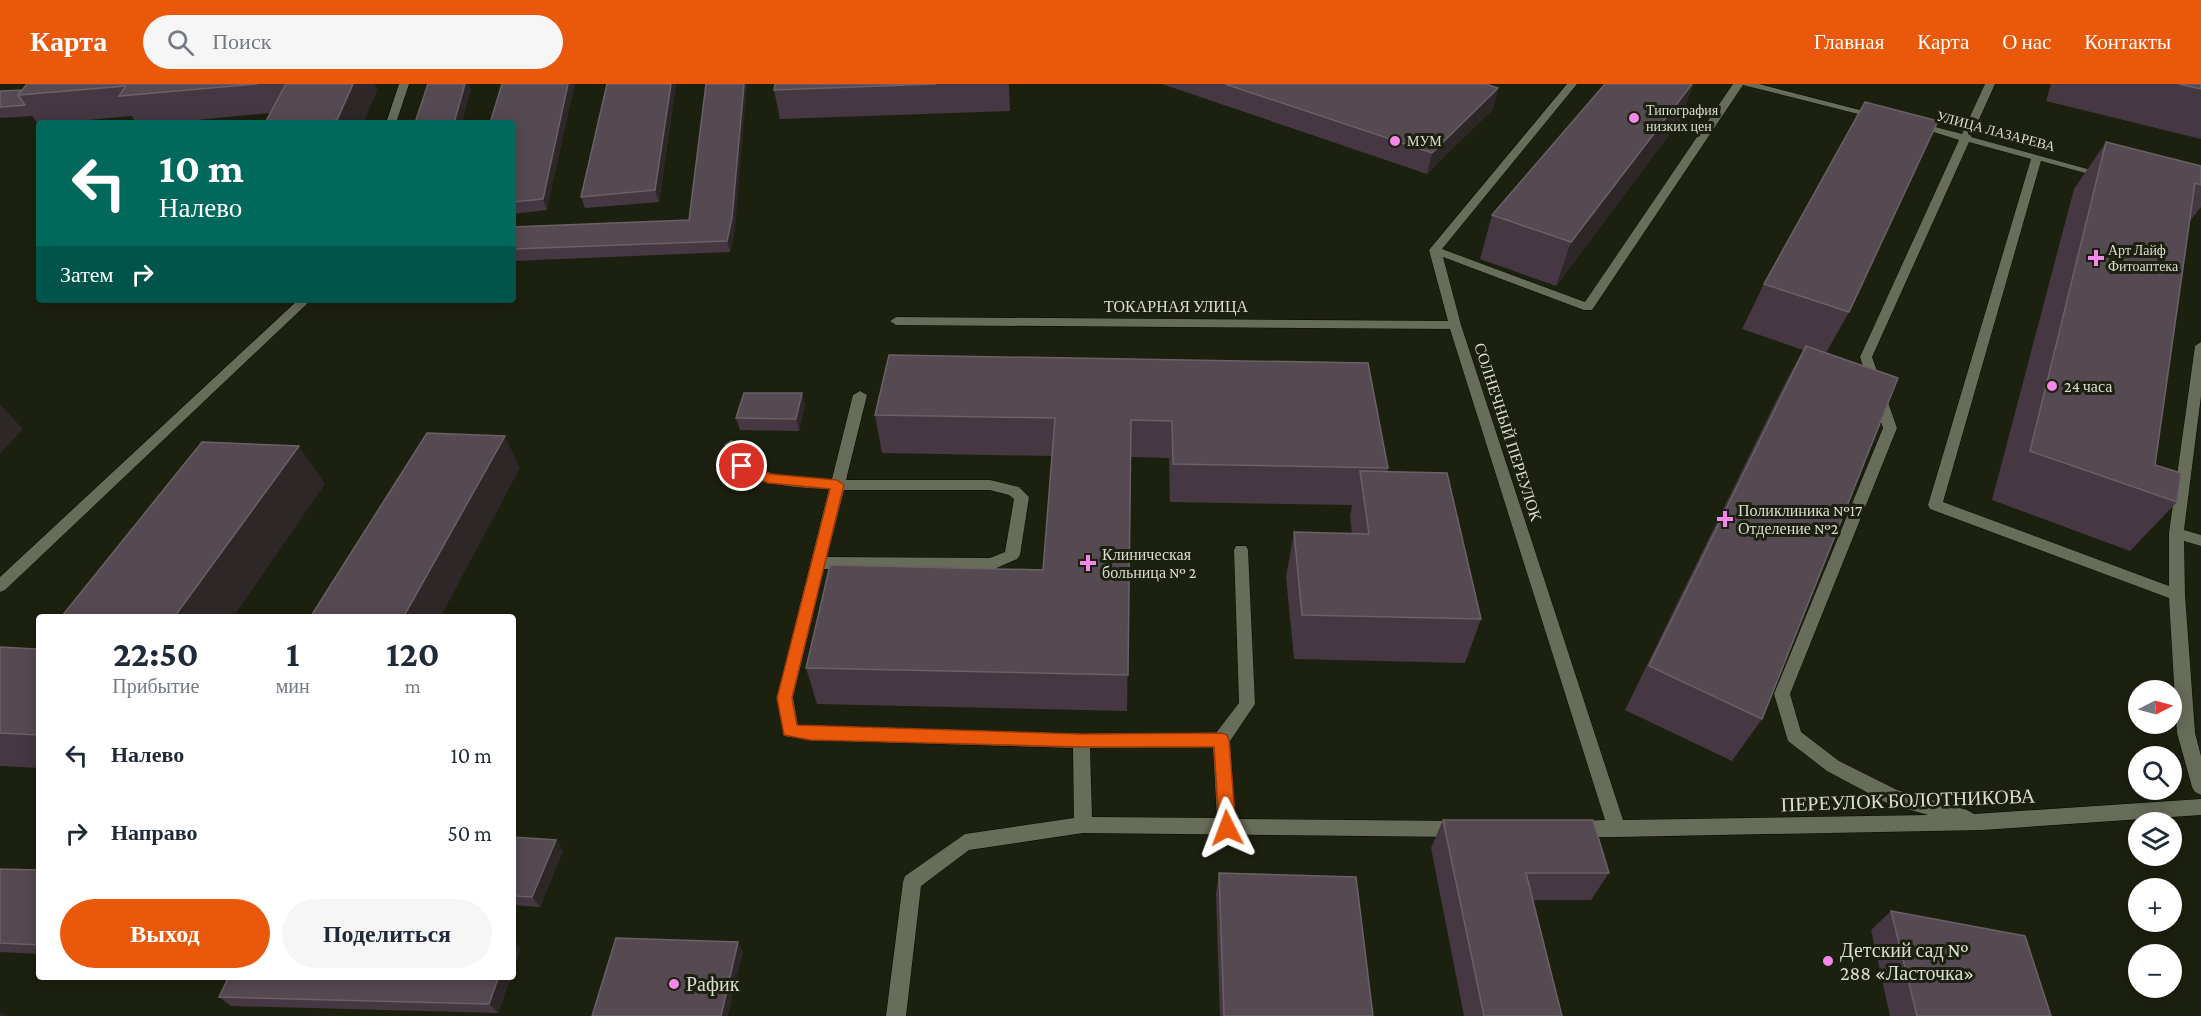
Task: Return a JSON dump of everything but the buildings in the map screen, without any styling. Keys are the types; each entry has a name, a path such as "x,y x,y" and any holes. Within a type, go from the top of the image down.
{"street":[{"path":"392,120 404,84"},
{"path":"1572,84 1435,250 1588,306 1738,84"},
{"path":"1747,84 1884,118"},
{"path":"1982,822 1893,798 1833,766 1794,736 1782,694 1890,428 1866,357 1990,84"},
{"name":"УЛИЦА ЛАЗАРЕВА","path":"1907,123 2114,178"},
{"path":"2037,157 1935,505 2177,594"},
{"name":"СОЛНЕЧНЫЙ ПЕРЕУЛОК","path":"1435,250 1455,325 1617,829"},
{"path":"0,586 302,303"},
{"name":"ТОКАРНАЯ УЛИЦА","path":"896,321 1455,325"},
{"path":"2201,346 2176,532 2177,594 2186,733 2201,787"},
{"path":"860,395 784,698 790,731 1081,741 1221,740"},
{"path":"731,444 742,466 768,479 837,485 990,485 1014,492 1022,497 1012,555 992,564 980,566 818,563"},
{"path":"2176,532 2201,541"},
{"path":"1227,828 1221,740 1247,704 1241,550"},
{"path":"1081,741 1083,825"},
{"name":"ПЕРЕУЛОК БОЛОТНИКОВА","path":"1558,829 1982,822 2201,807"},
{"path":"896,1016 912,882 965,842 1083,825 1475,829"}],"place":[{"name":"Типография низких цен","path":"1634,118"},
{"name":"МУМ","path":"1395,141"},
{"name":"Арт Лайф Фитоаптека","path":"2096,258"},
{"name":"24 часа","path":"2052,386"},
{"name":"Поликлиника №17 Отделение №2","path":"1725,519"},
{"name":"Клиническая больница № 2","path":"1088,563"},
{"name":"Детский сад № 288 «Ласточка»","path":"1828,961"},
{"name":"Рафик","path":"674,984"}],"route":[{"path":"742,466 768,479 837,485 784,698 790,731 1081,741 1221,740 1227,828"}]}
